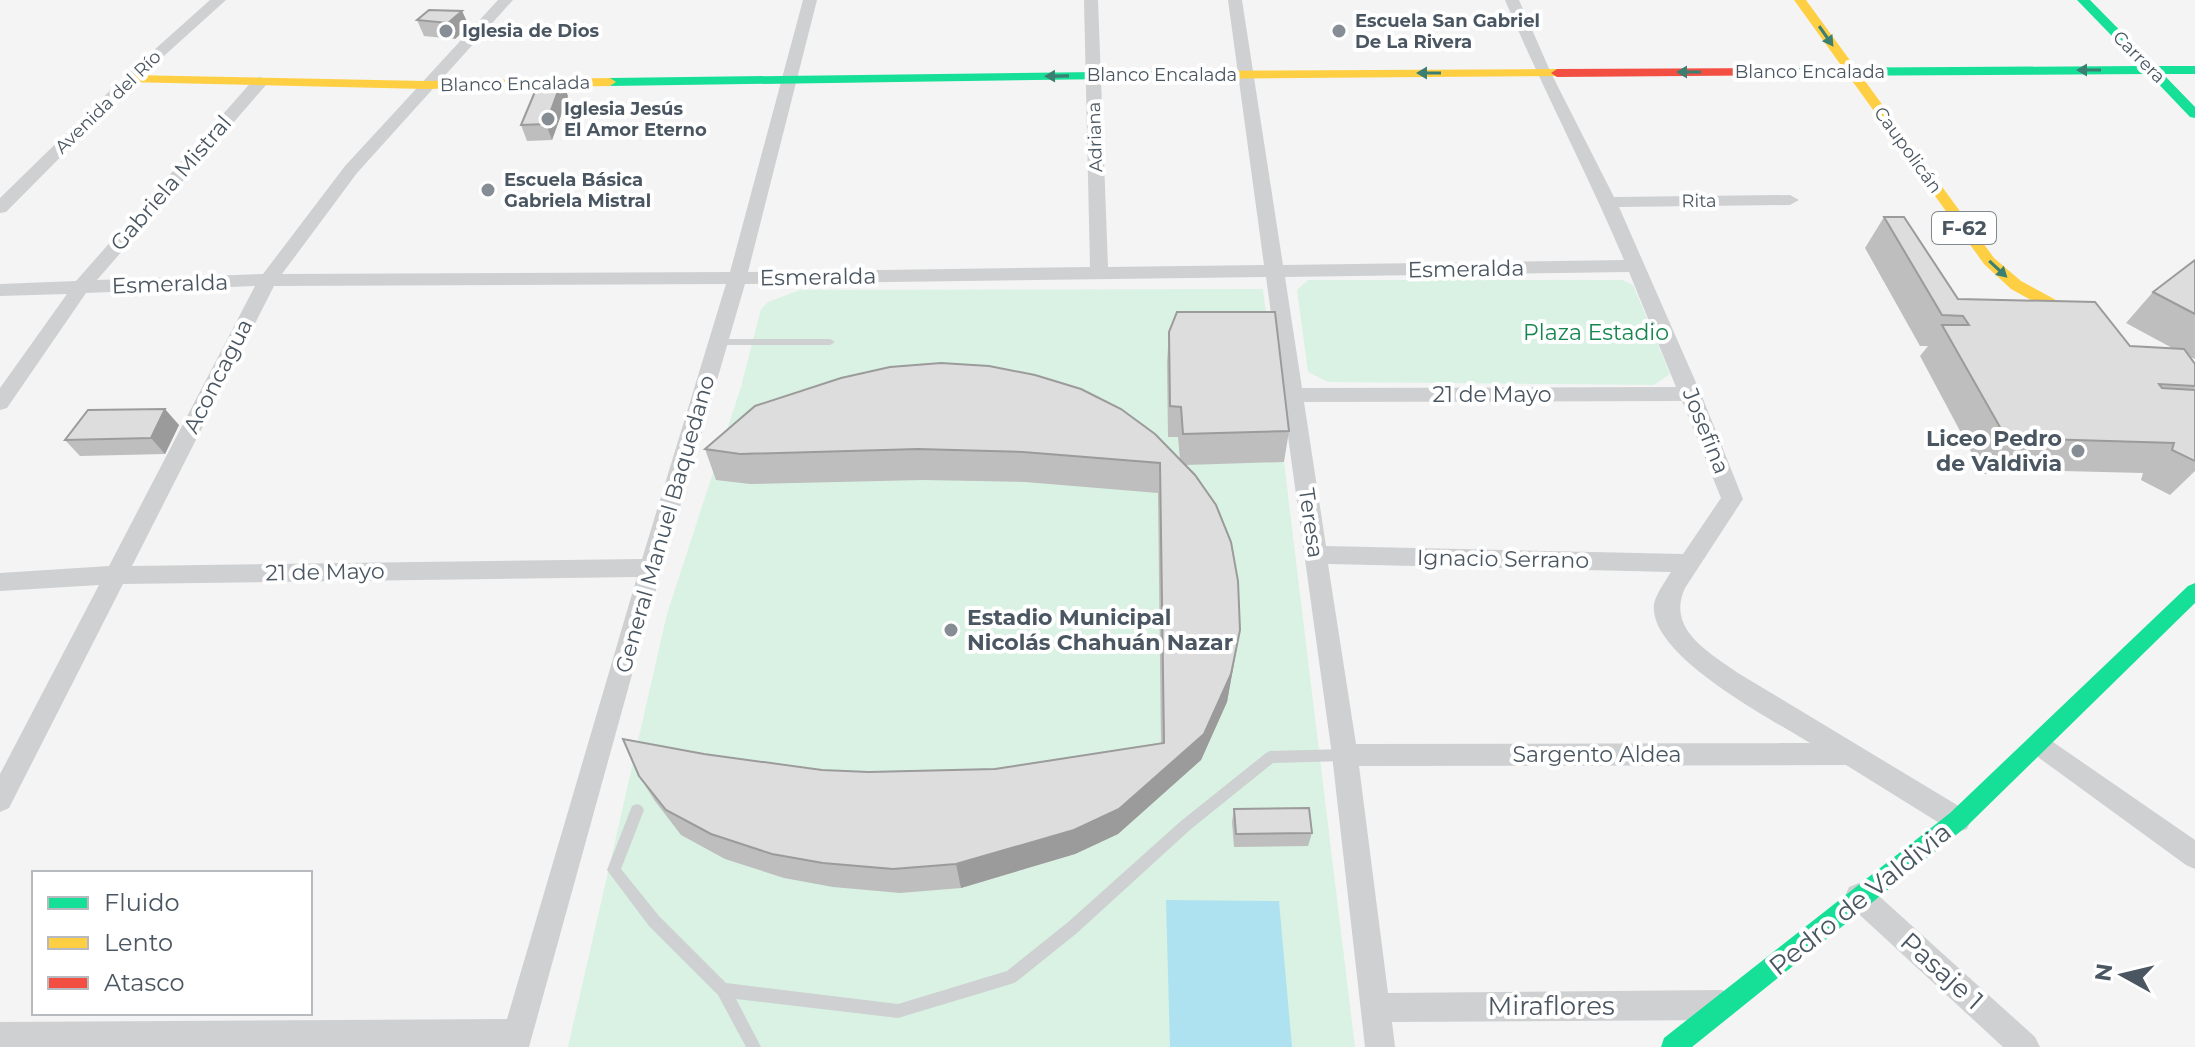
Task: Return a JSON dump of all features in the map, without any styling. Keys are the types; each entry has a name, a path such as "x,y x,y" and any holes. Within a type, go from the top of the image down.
{"street":[{"name":"Avenida del Río","path":"0,208 130,79 219,0"},
{"name":"Aconcagua","path":"0,800 268,280 300,231 425,85 506,0"},
{"name":"General Manuel Baquedano","path":"516,1040 651,568 738,278 792,80 810,0"},
{"name":"Adriana","path":"1091,0 1099,274"},
{"name":"Teresa","path":"1235,0 1345,755 1380,1047"},
{"name":"Josefina","path":"1512,0 1543,73 1608,202 1691,394 1732,499 1676,583 1666,604 1669,621 1695,656 1718,672 1958,820"},
{"name":"Caupolicán","path":"1800,0 1989,261 2016,285 2103,332"},
{"name":"Carrera","path":"2083,0 2195,114"},
{"name":"Blanco Encalada","path":"130,79 425,85 1093,75 2195,70"},
{"name":"Gabriela Mistral","path":"0,403 81,287 260,82"},
{"name":"Rita","path":"1608,202 1790,200"},
{"name":"Esmeralda","path":"0,290 268,280 738,278 1636,266"},
{"name":"21 de Mayo","path":"1294,395 1691,394"},
{"name":"Ignacio Serrano","path":"1316,555 1690,563"},
{"name":"21 de Mayo","path":"0,582 115,575 651,568"},
{"name":"Pedro de Valdivia","path":"1673,1047 1958,820 2195,591"},
{"path":"2040,744 2195,856"},
{"name":"Sargento Aldea","path":"1345,755 1850,754"},
{"name":"Pasaje 1","path":"1859,896 2025,1047"},
{"name":"Miraflores","path":"1375,1008 1728,1005"},
{"path":"0,1037 516,1040"}],"lane":[{"path":"719,342 830,342"},
{"path":"723,990 898,1011 1011,977 1270,757 1345,755"},
{"path":"637,810 614,870 654,921 723,990 754,1047"}],"green space":[{"name":"Plaza Estadio","path":"1308,280 1622,280 1633,285 1670,374 1654,385 1328,382 1308,372 1297,290"},
{"name":"Estadio Municipal Nicolás Chahuán Nazar","path":"1263,289 1355,1047 568,1047 667,614 741,387 761,309 768,302 800,290"}],"water":[{"path":"1166,900 1279,901 1292,1047 1170,1047"}],"building":[{"path":"429,10 462,11 448,23 417,20"},
{"path":"562,80 546,124 521,125 539,82"},
{"path":"1884,217 1904,217 1958,299 2095,302 2130,346 2184,349 2195,364 2195,386 2159,384 2162,388 2195,390 2195,461 2172,450 2174,443 2043,439 2045,444 2009,443 1942,325 1969,325 1963,316 1942,315"},
{"path":"2195,260 2195,314 2153,292"},
{"path":"1177,312 1275,312 1289,431 1183,434 1181,407 1170,406 1169,332"},
{"path":"941,363 989,366 1035,375 1081,389 1121,409 1155,434 1195,475 1216,505 1231,542 1238,581 1240,630 1231,674 1204,734 1119,809 1074,830 956,864 893,869 823,863 772,854 711,834 666,810 639,776 623,739 822,770 869,772 995,769 1164,743 1160,463 1023,452 918,449 740,454 705,449 755,406 841,378 890,367"},
{"path":"165,409 151,438 65,440 88,410"},
{"path":"1309,808 1312,833 1236,834 1234,809"}],"traffic: fast":[{"path":"2083,0 2195,114"},
{"path":"1796,72 2195,70"},
{"path":"610,82 1180,75"},
{"path":"1673,1047 1958,820 2195,591"}],"traffic: slow":[{"path":"1800,0 1989,261 2016,285 2085,323"},
{"path":"1180,75 1557,73"},
{"path":"130,79 425,85 610,82"}],"traffic: jam":[{"path":"1557,73 1796,72"}],"place":[{"name":"Iglesia de Dios","path":"446,31"},
{"name":"Escuela San Gabriel De La Rivera","path":"1339,31"},
{"name":"Iglesia Jesús El Amor Eterno","path":"548,119"},
{"name":"Escuela Básica Gabriela Mistral","path":"488,190"},
{"name":"Liceo Pedro de Valdivia","path":"2078,451"},
{"name":"Estadio Municipal Nicolás Chahuán Nazar","path":"951,630"}]}
